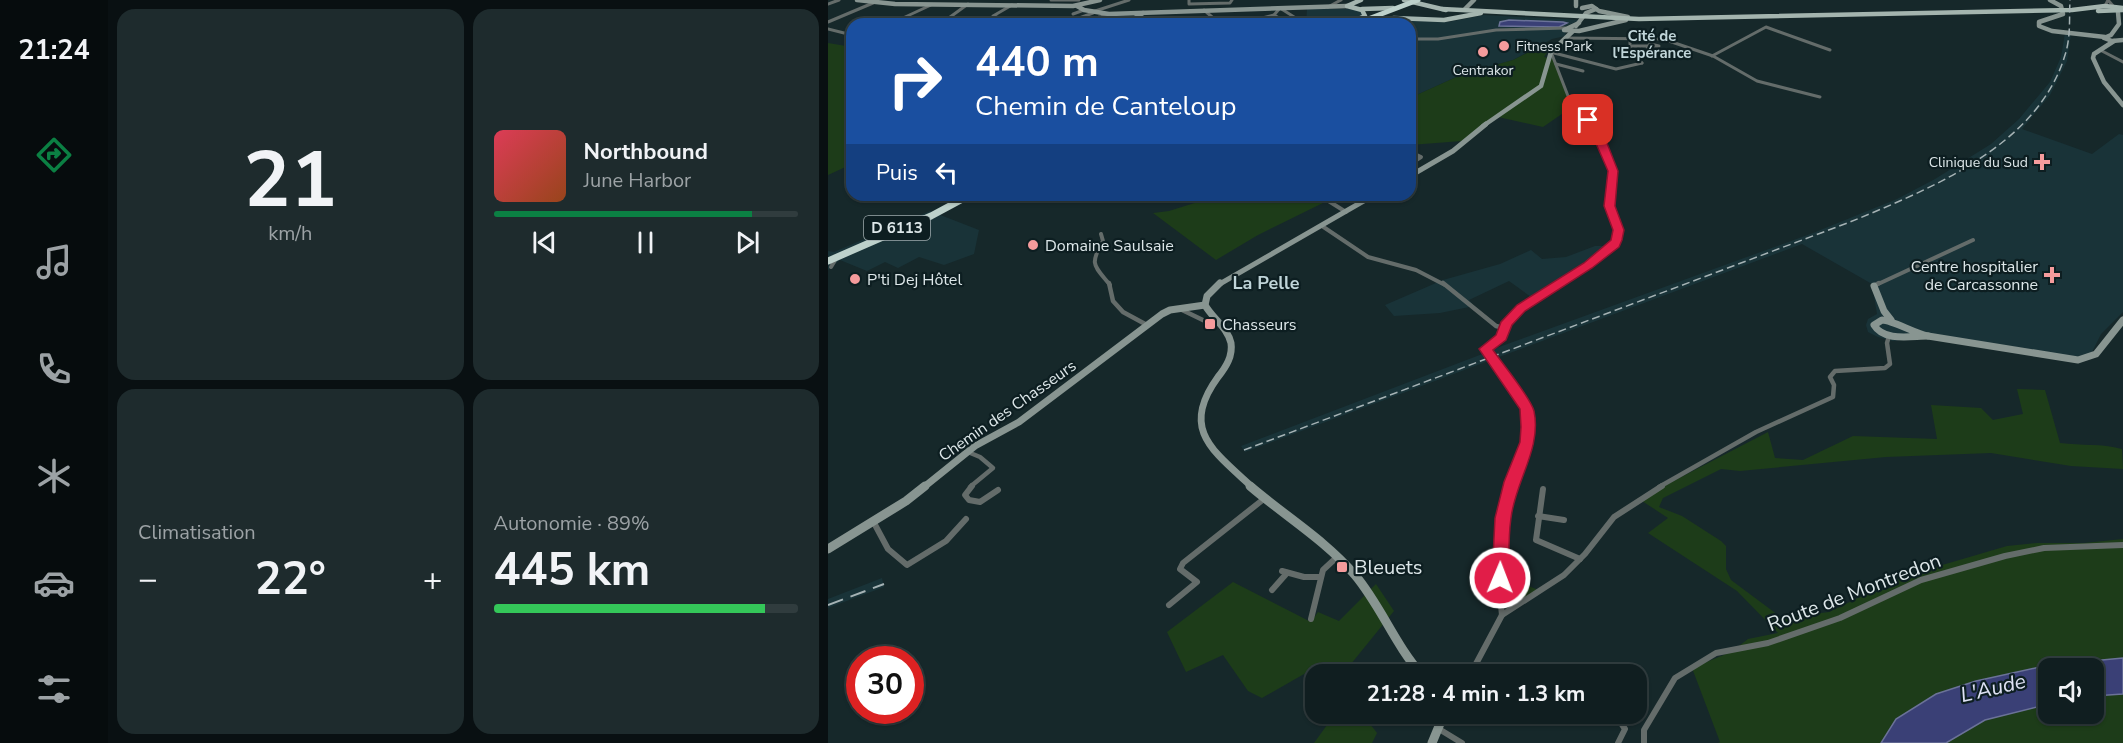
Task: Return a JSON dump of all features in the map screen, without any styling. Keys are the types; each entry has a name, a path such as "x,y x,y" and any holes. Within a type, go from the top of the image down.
{"highway":[{"path":"1365,18 1413,0"},
{"path":"1373,18 1418,2"},
{"name":"D 6113","path":"829,262 953,201"},
{"name":"D 6113","path":"829,262 959,201"}],"main road":[{"path":"1352,6 1360,0"},
{"path":"1404,0 1442,9 1495,13 1576,17 1590,8 1690,18 1734,18"},
{"path":"1352,6 1369,10 1393,8"},
{"path":"1352,6 1366,14 1362,18"},
{"path":"1590,8 1655,20 2119,9"},
{"path":"2106,9 2119,9"},
{"path":"1462,10 1468,15"},
{"path":"1416,19 1444,20 1468,15 1474,11"}],"street":[{"path":"828,4 839,0"},
{"path":"857,0 873,3 952,2 1077,6 1100,0"},
{"path":"1047,5 1051,0 1079,0"},
{"path":"1081,18 1129,0"},
{"path":"1189,0 1189,4 1218,6 1280,8 1352,6"},
{"path":"1088,18 1095,14 1203,9 1232,0"},
{"path":"1277,0 1280,8 1296,18"},
{"path":"1328,7 1341,0"},
{"path":"1462,10 1475,0"},
{"path":"1474,11 1475,0"},
{"path":"1576,0 1576,6 1632,18 1690,18"},
{"path":"2050,0 2061,6 2063,14 2038,24 2043,28 2107,40 2118,38"},
{"path":"2118,38 2119,20 2119,9 2108,0 2106,9 2119,20"},
{"path":"828,22 873,3"},
{"path":"902,18 933,3"},
{"path":"949,18 968,4"},
{"path":"999,18 993,16 1012,5"},
{"path":"1077,6 1104,18"},
{"path":"1262,18 1274,15 1280,8"},
{"path":"1416,173 1453,152 1479,129 1541,86 1553,52 1590,8"},
{"path":"1203,9 1213,18"},
{"path":"1073,14 1084,10"},
{"path":"1134,18 1144,12"},
{"path":"1274,15 1279,18"},
{"path":"828,16 838,18"},
{"path":"1081,18 1086,18"},
{"path":"1416,39 1438,39 1489,30 1596,28 1612,20 1655,20"},
{"path":"1712,56 1746,40 1773,22"},
{"path":"1766,27 1830,50"},
{"path":"828,29 846,34"},
{"path":"1570,30 1600,39 1663,39 1712,56 1757,81 1820,97"},
{"path":"2107,40 2118,38"},
{"path":"1553,52 1619,70 1642,63 1630,54 1632,46 1630,39"},
{"path":"2107,40 2102,51 2094,54 2094,62 2108,88 2123,105"},
{"path":"1632,46 1647,47"},
{"path":"2102,51 2123,62"},
{"path":"1502,615 1499,594 1503,518 1511,482 1527,442 1527,409 1486,349 1502,337 1504,328 1521,308 1588,266 1615,245 1618,230 1610,206 1613,171 1598,133 1568,96 1553,52"},
{"path":"1556,64 1583,71"},
{"path":"1329,201 1346,212"},
{"path":"1364,201 1220,283 1207,296 1205,305 1213,319 1226,332 1232,345 1230,356 1203,399 1199,413 1202,429 1236,475 1337,557 1357,577 1410,664"},
{"path":"1322,226 1368,257 1416,270 1440,281 1496,326 1504,328"},
{"path":"1101,234 1103,241 1093,258 1094,265 1110,285 1113,301 1118,307 1134,320 1147,325"},
{"path":"1902,331 1884,311 1874,286 1973,240"},
{"name":"Chemin des Chasseurs","path":"828,549 916,493 968,452 1019,422 1170,310 1205,305"},
{"path":"1180,308 1207,322"},
{"path":"1884,311 1875,323 1875,328 1889,336"},
{"path":"1879,320 1893,321"},
{"path":"1889,336 1902,331 2083,360 2096,354 2123,320"},
{"path":"1476,664 1502,615 1546,588 1580,559 1614,518 1636,500 1756,432 1833,397 1834,386 1830,377 1835,371 1885,368 1890,364 1887,343 1889,336"},
{"path":"968,452 980,457 993,468 968,489 965,495 969,500 980,502 998,490"},
{"path":"1543,489 1536,540 1580,559"},
{"path":"1169,605 1197,582 1180,568 1183,563 1265,498"},
{"path":"1538,516 1564,520"},
{"path":"873,521 888,549 907,565 946,541 966,519"},
{"name":"Route de Montredon","path":"1644,743 1644,730 1675,678 1691,666 1716,653 1768,643 1840,618 1921,580 2005,556 2044,548 2123,545"},
{"path":"1311,619 1320,577 1323,570 1337,557"},
{"path":"1272,590 1285,572 1320,577"},
{"path":"1432,743 1441,724"},
{"path":"1618,743 1625,729 1622,724"},
{"path":"1439,729 1462,743"}],"shaded area":[{"path":"1307,9 1355,9 1363,13 1363,16 1358,18 1306,18"},
{"path":"1484,15 1580,20 1562,28 1566,31 1565,36 1552,39 1513,60 1463,74 1416,95 1416,20 1448,22"},
{"path":"2065,33 2071,34 2067,61 2050,95 2022,129 2092,154 2119,134 2123,135 2123,312 2101,334 2089,358 2071,358 2011,346 1912,338 1893,341 1878,337 1868,332 1866,325 1868,319 1877,314 1872,284 1802,244 1499,357 1495,358 1488,351 1813,233 1897,199 1935,179 1991,144 2019,119 2050,82 2061,57"},
{"path":"930,211 979,230 974,254 944,265 919,257 898,268 885,262 867,271 840,260 828,270 828,251 834,252"},
{"path":"1595,246 1609,246 1531,297 1509,281 1469,300 1474,306 1440,313 1394,316 1385,305 1443,280 1500,264 1531,250 1542,259 1566,257"},
{"path":"1485,353 1491,360 1245,452 1241,446"},
{"path":"882,578 884,587 828,608 828,599"}],"green space":[{"path":"1549,42 1553,44 1544,57 1554,59 1567,94 1575,105 1543,127 1498,117 1462,141 1416,145 1416,95 1463,74 1513,60"},
{"path":"828,43 846,46 846,167 828,175"},
{"path":"1201,201 1327,201 1258,235 1216,260 1153,213 1169,211"},
{"path":"2017,389 2045,390 2060,443 2122,449 2123,469 2071,466 1991,453 1886,457 1740,471 1721,469 1663,498 1659,507 1682,516 1721,541 1726,546 1726,569 1731,580 1782,618 1829,612 1862,596 1893,587 1898,578 2007,546 2123,539 2123,743 1718,743 1720,742 1692,668 1731,652 1748,639 1778,633 1737,591 1648,533 1668,518 1639,499 1768,432 1775,458 1803,460 1853,436 1937,439 1931,405 1981,408 1993,420 2023,414"},
{"path":"1503,576 1541,591 1518,605 1503,599"},
{"path":"1233,582 1311,622 1318,612 1339,621 1376,584 1394,611 1351,664 1305,664 1305,673 1262,698 1248,691 1223,655 1186,672 1167,632"},
{"path":"1328,724 1369,724 1377,733 1372,743 1314,743"}],"water":[{"path":"1509,20 1567,23 1559,27 1499,26 1500,22"},
{"path":"2123,658 2123,694 2104,695 2104,660"},
{"name":"L'Aude","path":"2038,667 2038,707 1985,720 1946,743 1881,743 1896,719 1936,694 1976,681"}],"railway":[{"path":"1244,450 1850,222 1946,179 2006,139 2031,115 2051,87 2067,48 2070,0"},
{"path":"828,605 884,584"}],"place":[{"name":"Fitness Park","path":"1504,46"},
{"name":"Centrakor","path":"1483,52"},
{"name":"Clinique du Sud","path":"2042,162"},
{"name":"Domaine Saulsaie","path":"1033,245"},
{"name":"Centre hospitalier de Carcassonne","path":"2052,275"},
{"name":"P'ti Dej Hôtel","path":"855,279"},
{"name":"Chasseurs","path":"1210,324"},
{"name":"Bleuets","path":"1342,567"}],"district":[{"name":"Cité de l'Espérance","path":"1652,44"},
{"name":"La Pelle","path":"1266,283"}],"route":[{"path":"1500,578 1503,518 1511,482 1527,442 1527,409 1486,349 1502,337 1506,324 1521,308 1588,266 1615,245 1618,230 1610,206 1613,171 1598,133 1588,120"}]}
